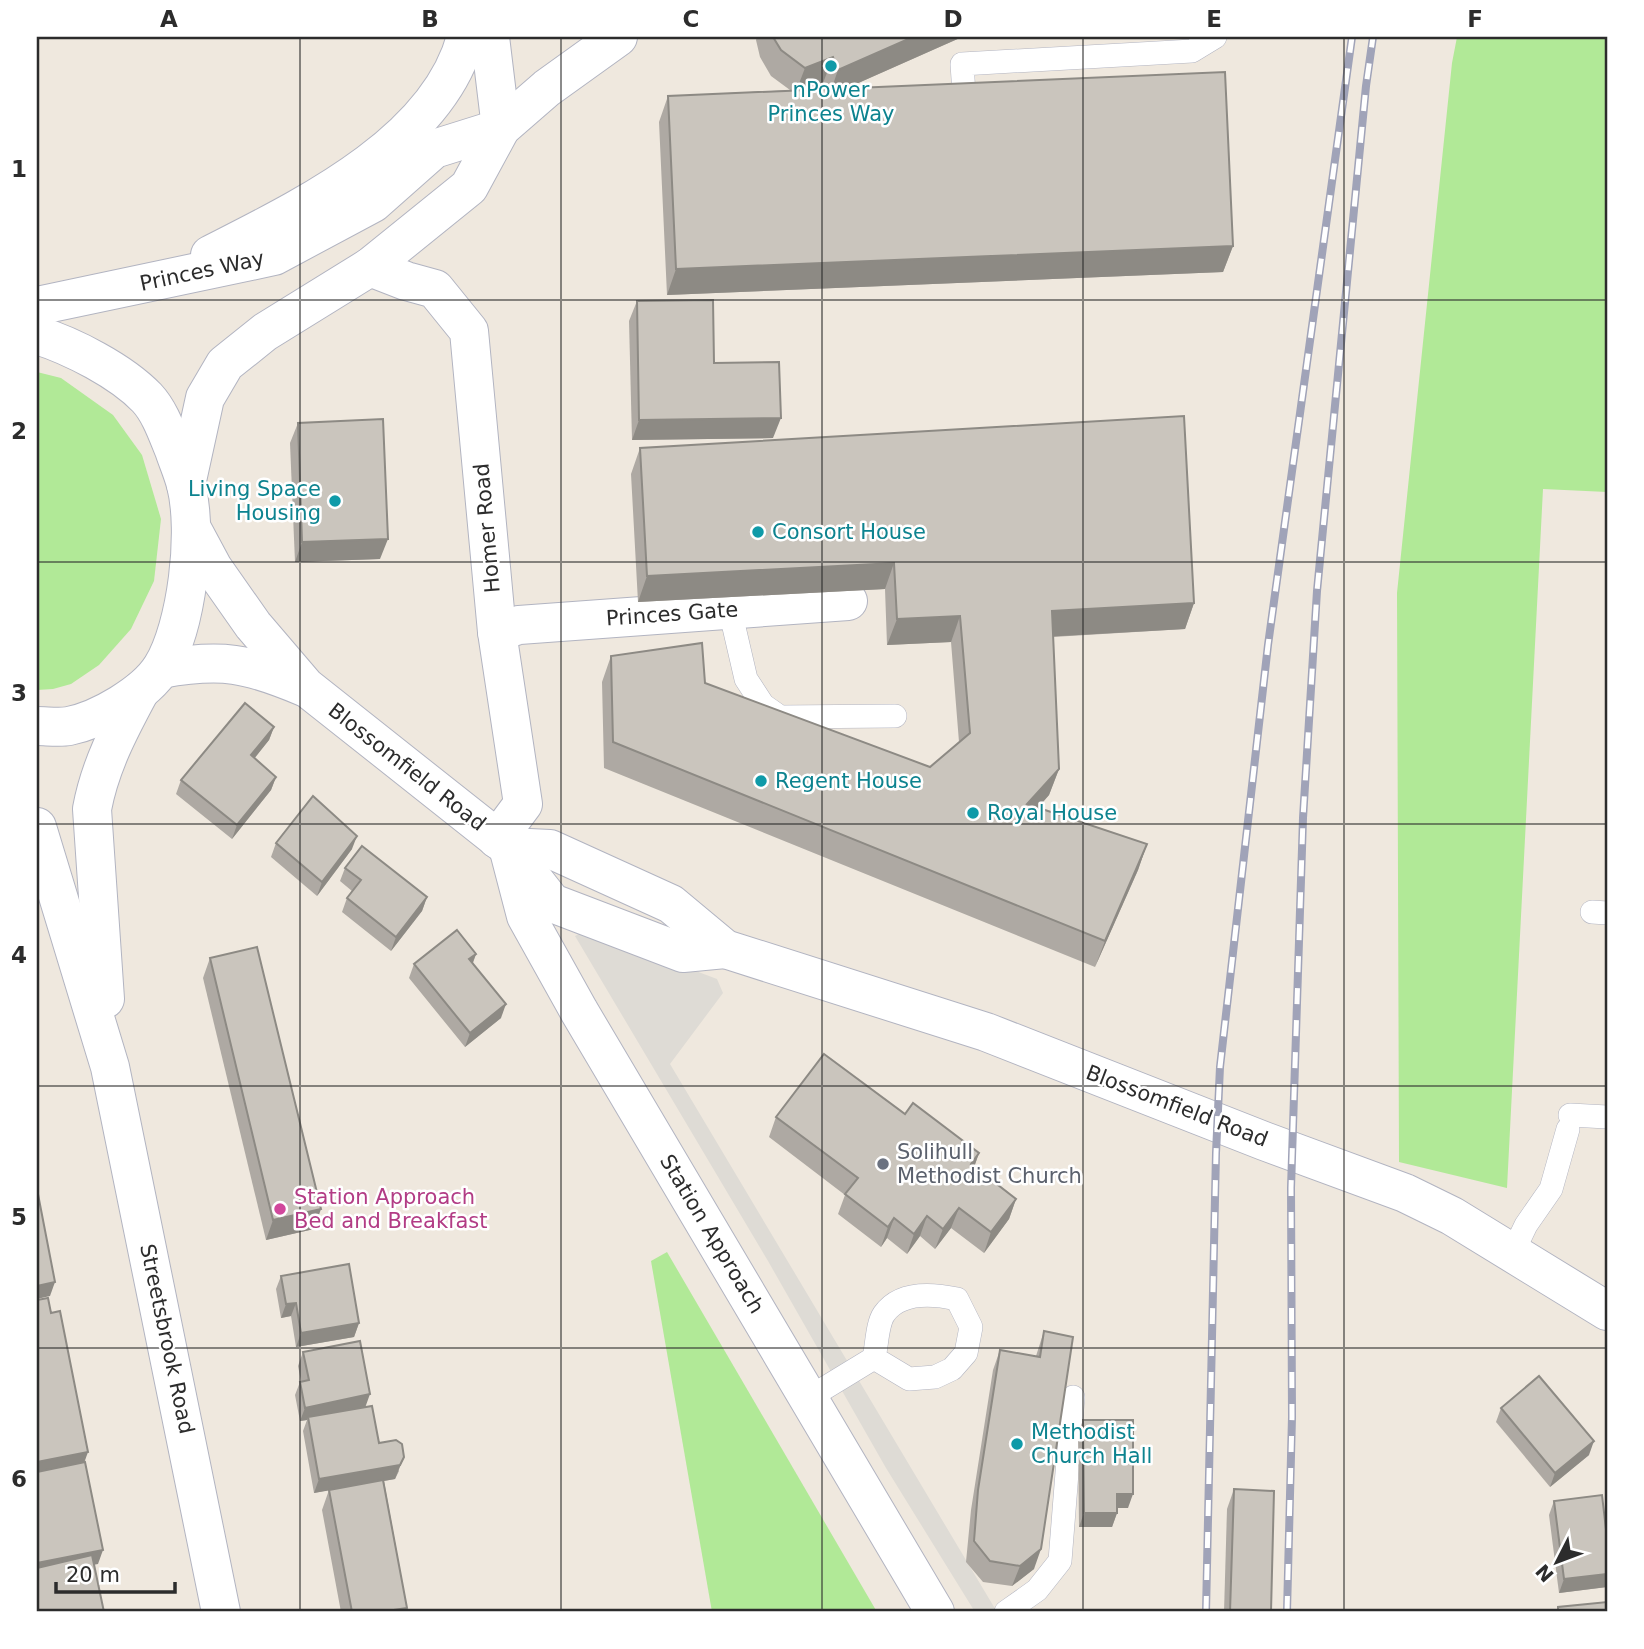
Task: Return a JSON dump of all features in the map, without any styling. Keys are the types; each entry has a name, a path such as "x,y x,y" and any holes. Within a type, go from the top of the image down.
{"main road":[{"path":"165,279 316,200 394,144 437,96 466,37"},
{"path":"490,37 500,128"},
{"name":"Princes Way","path":"186,485 205,398 225,364 265,332 370,267 469,187 500,128 604,37"},
{"name":"Princes Way","path":"37,306 274,256 373,203 434,149 500,128"},
{"name":"Homer Road","path":"370,267 435,289 469,331 497,632 523,804 503,843"},
{"path":"37,335 54,340 105,366 147,399 166,429 186,485 191,527"},
{"name":"Streetsbrook Road","path":"110,1067 92,809 105,759 177,636 186,599 191,527"},
{"name":"Blossomfield Road","path":"191,527 213,568 245,613 306,687 503,843 552,903 683,953 725,949 986,1032 1405,1193 1452,1216 1607,1311"},
{"name":"Princes Gate","path":"497,632 519,625 848,601"},
{"name":"Blossomfield Road","path":"151,679 201,662 238,664 268,671 306,687"},
{"path":"37,726 68,727 106,713 151,679"},
{"name":"Streetsbrook Road","path":"37,827 110,1067 221,1612"},
{"name":"Station Approach","path":"503,843 526,916 579,1012 810,1397 935,1612"}],"lane":[{"path":"965,108 962,64 1192,51 1215,37"},
{"path":"730,610 746,679 762,705 780,718 895,716"},
{"path":"1513,1252 1526,1225 1551,1189 1569,1122 1607,1117"},
{"path":"810,1397 874,1358 883,1315 897,1302 931,1293 957,1299 971,1327 966,1353 951,1369 935,1377 909,1379 874,1358"},
{"path":"1006,1612 1037,1590 1060,1561 1073,1397"}],"green space":[{"path":"1457,37 1607,37 1607,492 1543,489 1507,1188 1399,1162 1397,593 1452,63"},
{"path":"37,372 61,378 113,415 142,455 161,519 154,581 131,629 99,665 71,684 37,690"},
{"path":"667,1252 877,1612 712,1612 651,1261"}],"shaded area":[{"path":"587,930 717,979 723,993 670,1064 997,1612 975,1612 886,1468 768,1261 575,936"}],"building":[{"path":"773,37 913,37 838,70 833,57 805,68 781,50"},
{"path":"1225,72 1233,246 676,269 668,96"},
{"path":"713,300 714,363 779,362 781,418 639,420 637,301"},
{"path":"1184,416 1194,603 1052,611 1059,769 1027,804 1147,844 1105,941 613,742 611,656 702,643 705,683 930,767 970,733 960,616 897,619 894,563 647,576 640,448"},
{"name":"Living Space Housing","path":"383,419 388,539 302,542 298,423"},
{"path":"245,703 274,727 251,755 276,777 237,825 181,780"},
{"path":"313,796 357,836 322,882 276,843"},
{"path":"362,846 427,897 396,937 347,898 361,880 345,868"},
{"path":"457,930 476,954 469,959 506,1004 470,1033 414,964"},
{"path":"257,947 321,1209 273,1220 210,958"},
{"name":"Solihull Methodist Church","path":"824,1054 905,1114 913,1103 979,1153 971,1164 1016,1199 991,1232 959,1208 943,1229 927,1216 914,1234 894,1218 888,1227 845,1194 858,1178 776,1117"},
{"path":"37,1189 55,1282 37,1286"},
{"path":"349,1264 359,1323 301,1333 296,1303 286,1304 281,1276"},
{"path":"48,1298 51,1313 60,1311 88,1452 37,1462 37,1300"},
{"name":"Methodist Church Hall","path":"1044,1331 1073,1337 1041,1549 1020,1566 990,1561 974,1541 978,1490 1000,1350 1040,1357"},
{"path":"360,1341 370,1394 305,1408 300,1382 309,1380 303,1352"},
{"path":"1539,1376 1594,1441 1555,1473 1501,1408"},
{"path":"372,1406 379,1443 396,1440 402,1444 404,1457 400,1465 319,1479 308,1417"},
{"path":"1083,1420 1133,1420 1133,1494 1117,1494 1117,1513 1084,1513"},
{"path":"85,1462 103,1550 37,1563 37,1472"},
{"path":"383,1480 407,1608 352,1612 329,1490"},
{"path":"1234,1489 1274,1491 1271,1612 1230,1612"},
{"path":"1602,1495 1607,1538 1607,1574 1564,1579 1554,1501"},
{"path":"92,1555 104,1612 37,1612 37,1568"},
{"path":"1607,1602 1607,1612 1558,1612 1558,1607"}],"railway":[{"path":"1206,1612 1220,1067 1268,645 1352,37"},
{"path":"1287,1612 1292,1417 1291,1188 1303,818 1317,591 1373,37"}],"place":[{"name":"nPower Princes Way","path":"831,66"},
{"name":"Living Space Housing","path":"335,501"},
{"name":"Consort House","path":"758,532"},
{"name":"Regent House","path":"761,781"},
{"name":"Royal House","path":"973,813"},
{"name":"Solihull Methodist Church","path":"883,1164"},
{"name":"Station Approach Bed and Breakfast","path":"280,1209"},
{"name":"Methodist Church Hall","path":"1017,1444"}]}
